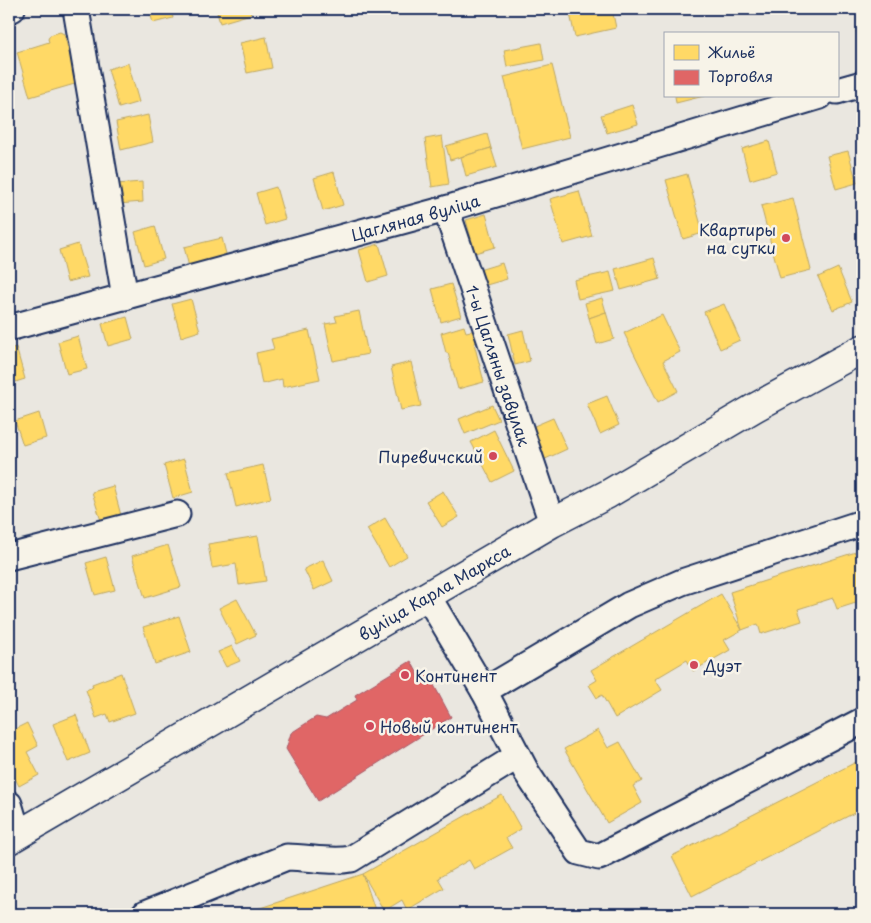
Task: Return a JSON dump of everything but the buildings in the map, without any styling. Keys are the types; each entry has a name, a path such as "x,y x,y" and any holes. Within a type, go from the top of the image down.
{"main road":[{"name":"вуліца Карла Маркса","path":"14,837 552,523 608,494 756,407 862,350"}],"street":[{"path":"76,9 125,297"},
{"path":"838,91 862,84"},
{"name":"Цагляная вуліца","path":"9,328 446,209 813,98"},
{"name":"1-ы Цагляны завулак","path":"446,209 552,523"},
{"path":"9,557 178,514"},
{"path":"484,691 629,605 682,582 862,523"},
{"path":"428,595 484,691 518,756 579,852 599,857 862,721"},
{"path":"145,914 287,857 306,857 340,862 351,859 518,756"},
{"path":"9,804 14,837"}],"place":[{"name":"Квартиры на сутки","path":"786,238"},
{"name":"Пиревичский","path":"493,456"},
{"name":"Дуэт","path":"694,665"},
{"name":"Континент","path":"405,675"},
{"name":"Новый континент","path":"370,726"}]}
